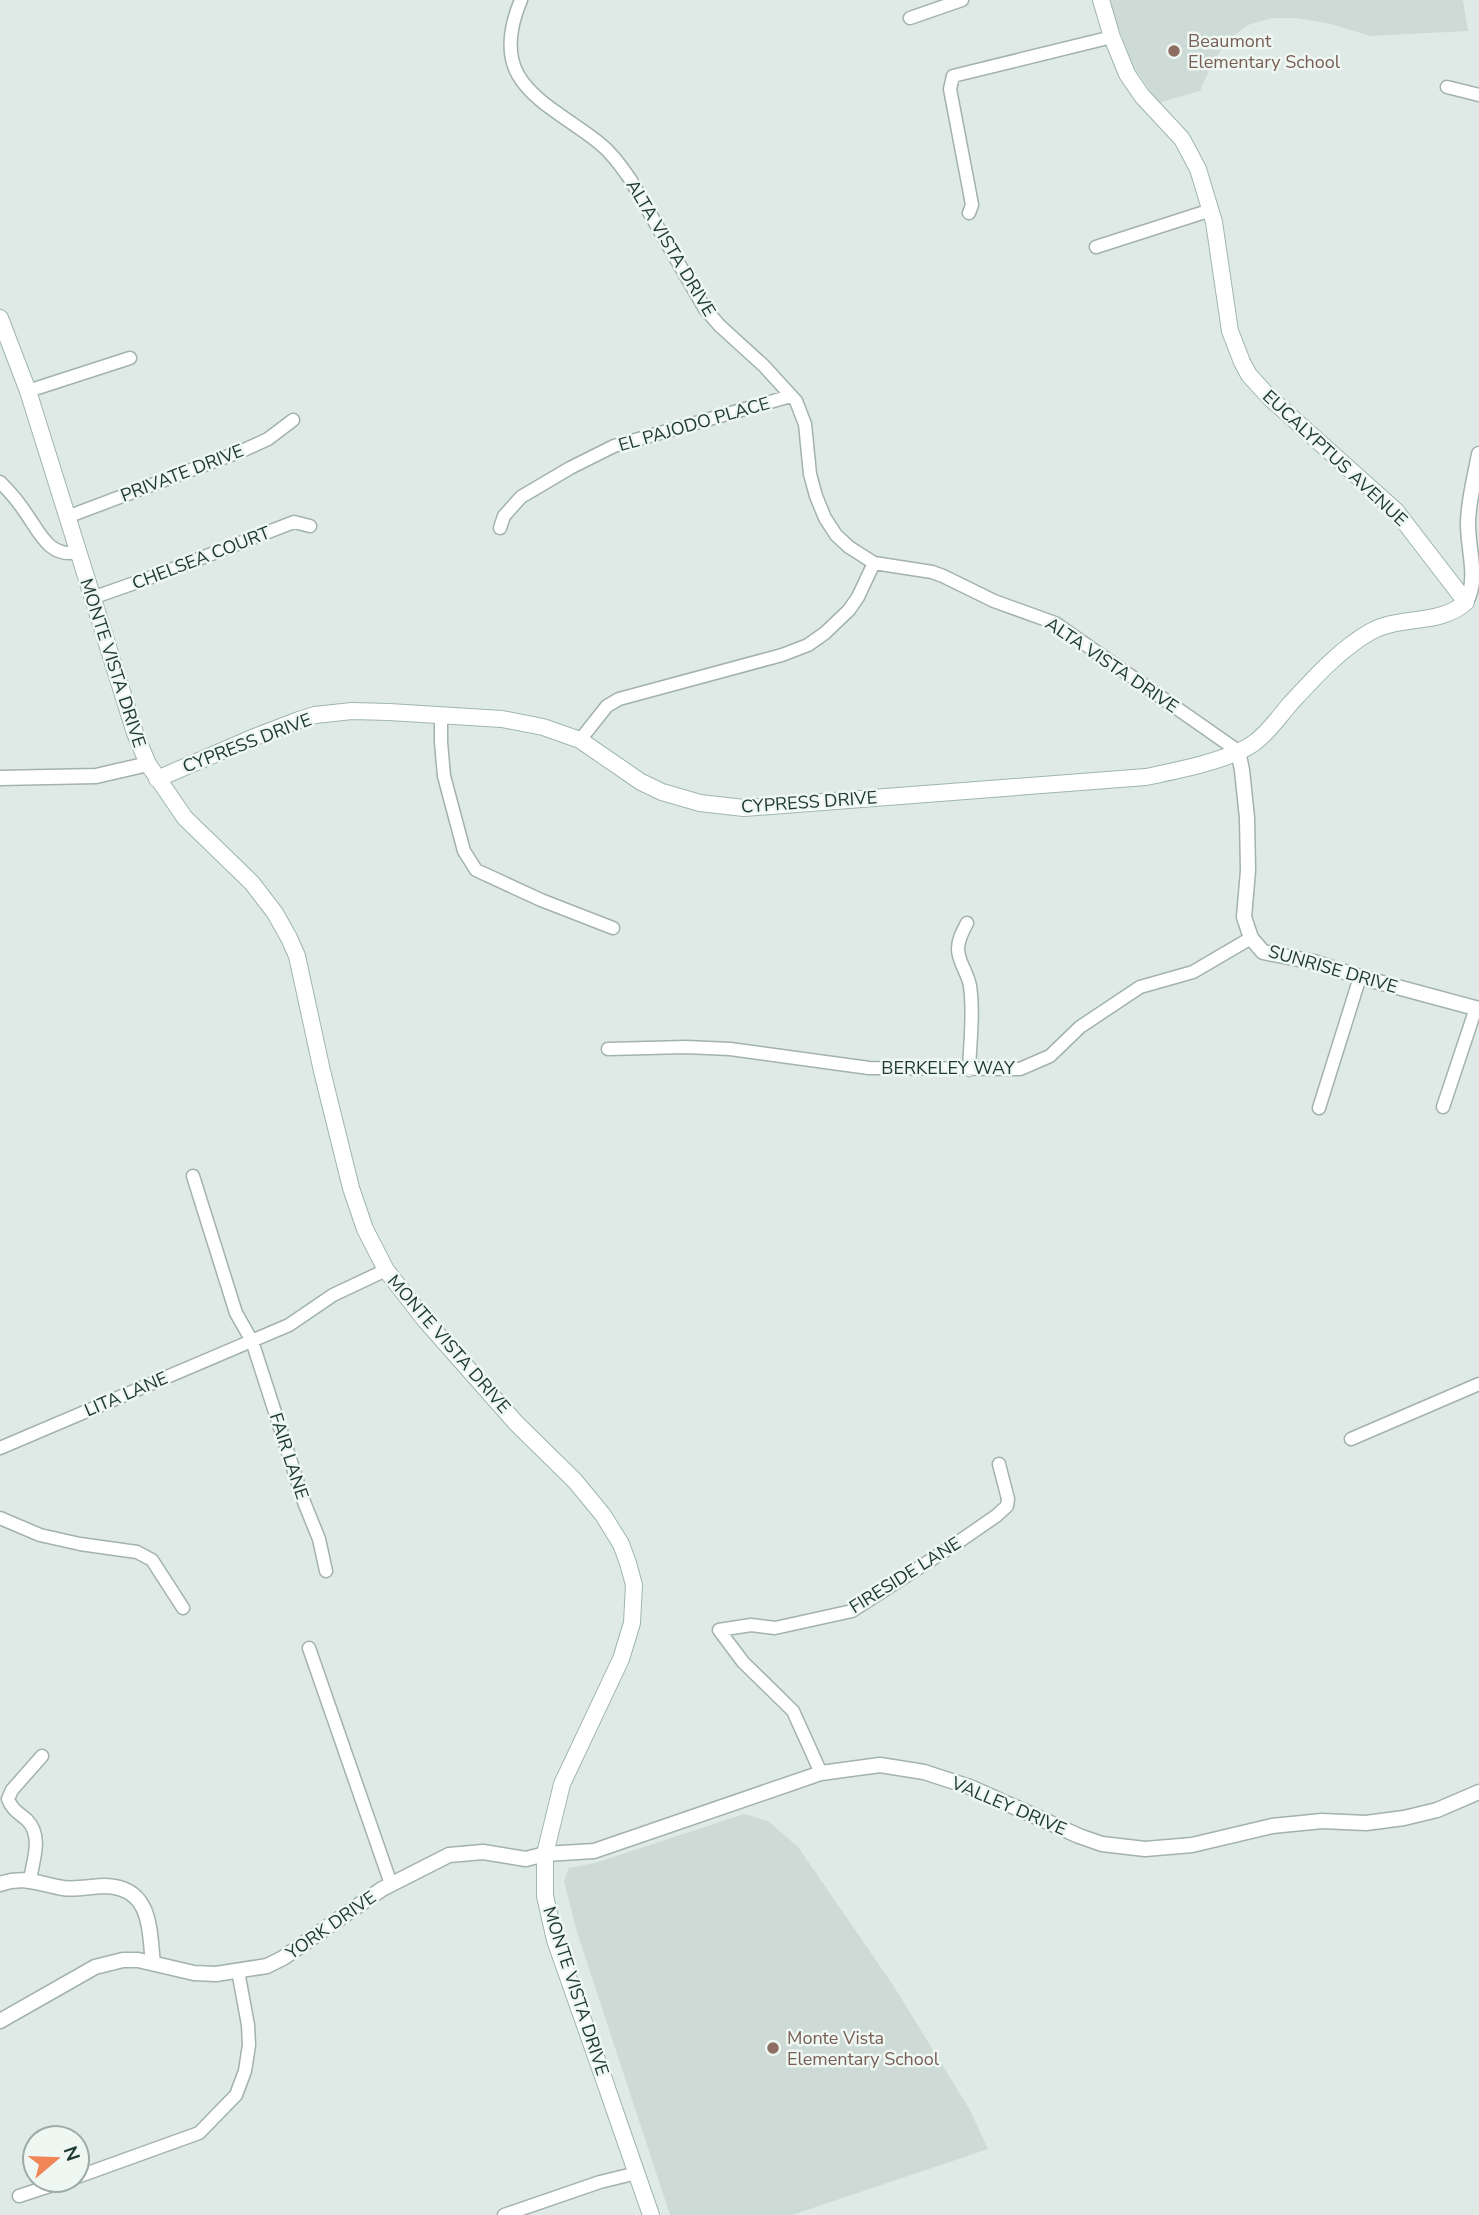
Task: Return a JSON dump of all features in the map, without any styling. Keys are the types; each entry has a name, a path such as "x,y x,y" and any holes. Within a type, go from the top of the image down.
{"main road":[{"name":"EUCALYPTUS AVENUE","path":"1101,0 1124,69 1135,86 1188,147 1198,169 1218,243 1230,331 1249,374 1270,398 1396,511 1466,603"},
{"name":"MONTE VISTA DRIVE","path":"0,318 28,391 135,733 148,764 185,818 252,883 275,913 297,956 351,1188 365,1229 386,1270 425,1320 516,1423 575,1481 603,1515 621,1544 628,1563 634,1586 632,1623 621,1659 562,1784 545,1854 545,1896 555,1940 650,2215"},
{"path":"1238,751 1255,742 1321,672 1370,632 1393,623 1445,615 1466,603"},
{"name":"CYPRESS DRIVE","path":"157,779 279,726 315,715 362,711 502,719 542,727 580,740 641,782 662,792 700,803 744,808 1146,777 1188,768 1238,751"}],"street":[{"name":"ALTA VISTA DRIVE","path":"521,0 511,26 511,50 516,69 528,90 548,108 599,143 616,159 705,309 791,396 802,412 805,424 811,483 825,518 836,535 874,563 932,572 994,601 1055,623 1238,751"},
{"path":"910,18 962,0"},
{"path":"969,214 972,205 950,89 953,76 1112,37"},
{"path":"1447,87 1479,95"},
{"path":"1096,247 1211,210"},
{"path":"28,391 130,358"},
{"name":"EL PAJODO PLACE","path":"499,528 504,516 521,497 614,446 791,396"},
{"name":"PRIVATE DRIVE","path":"67,517 244,450 268,439 293,421"},
{"path":"1466,603 1474,590 1476,580 1468,523 1479,454"},
{"path":"0,482 19,502 53,549 68,554 78,552"},
{"name":"CHELSEA COURT","path":"92,598 294,522 310,526"},
{"path":"580,740 607,706 619,699 782,655 808,645 849,610 874,563"},
{"path":"442,715 443,776 464,851 476,870 613,929"},
{"name":"SUNRISE DRIVE","path":"1238,751 1247,818 1248,871 1244,918 1251,938 1263,952 1314,962 1478,1009"},
{"path":"0,778 96,776 148,764"},
{"path":"967,923 957,947 958,957 968,975 972,998 969,1070"},
{"name":"BERKELEY WAY","path":"608,1049 730,1049 869,1068 1020,1069 1050,1056 1080,1027 1140,987 1193,972 1251,938"},
{"path":"1319,1108 1360,977"},
{"path":"1443,1107 1478,1009"},
{"path":"193,1177 236,1313 252,1341"},
{"name":"LITA LANE","path":"0,1448 289,1325 333,1295 386,1270"},
{"name":"FAIR LANE","path":"252,1341 304,1502 319,1539 326,1571"},
{"path":"1351,1439 1479,1384"},
{"name":"FIRESIDE LANE","path":"821,1773 793,1711 743,1662 719,1630 751,1625 775,1629 852,1611 951,1547 1007,1506 999,1464"},
{"path":"0,1518 40,1535 137,1552 152,1560 183,1608"},
{"path":"309,1648 391,1884"},
{"path":"30,1880 37,1835 34,1827 12,1808 8,1799 12,1790 42,1756"},
{"name":"VALLEY DRIVE","path":"545,1854 594,1851 821,1773 880,1765 924,1772 970,1787 1102,1844 1145,1849 1192,1845 1272,1826 1404,1818 1437,1810 1479,1792"},
{"name":"YORK DRIVE","path":"0,2021 95,1967 123,1960 138,1960 194,1973 216,1974 267,1966 283,1958 391,1884 449,1855 483,1852 526,1859 545,1854"},
{"path":"0,1884 22,1878 66,1888 108,1886 129,1892 137,1898 147,1913 153,1963"},
{"path":"91,2172 199,2133 236,2095 246,2071 249,2045 238,1971"},
{"path":"505,2215 600,2182 637,2173"},
{"path":"19,2196 25,2194"}],"shaded area":[{"name":"Beaumont Elementary School","path":"1108,0 1463,0 1468,31 1371,36 1331,24 1295,18 1272,18 1248,25 1228,40 1212,63 1200,91 1158,103 1133,65"},
{"name":"Monte Vista Elementary School","path":"744,1814 768,1821 798,1847 893,1985 970,2110 988,2149 792,2215 670,2215 577,1932 564,1881 569,1868 595,1863"}],"place":[{"name":"Beaumont Elementary School","path":"1174,51"},
{"name":"Monte Vista Elementary School","path":"773,2048"}]}
